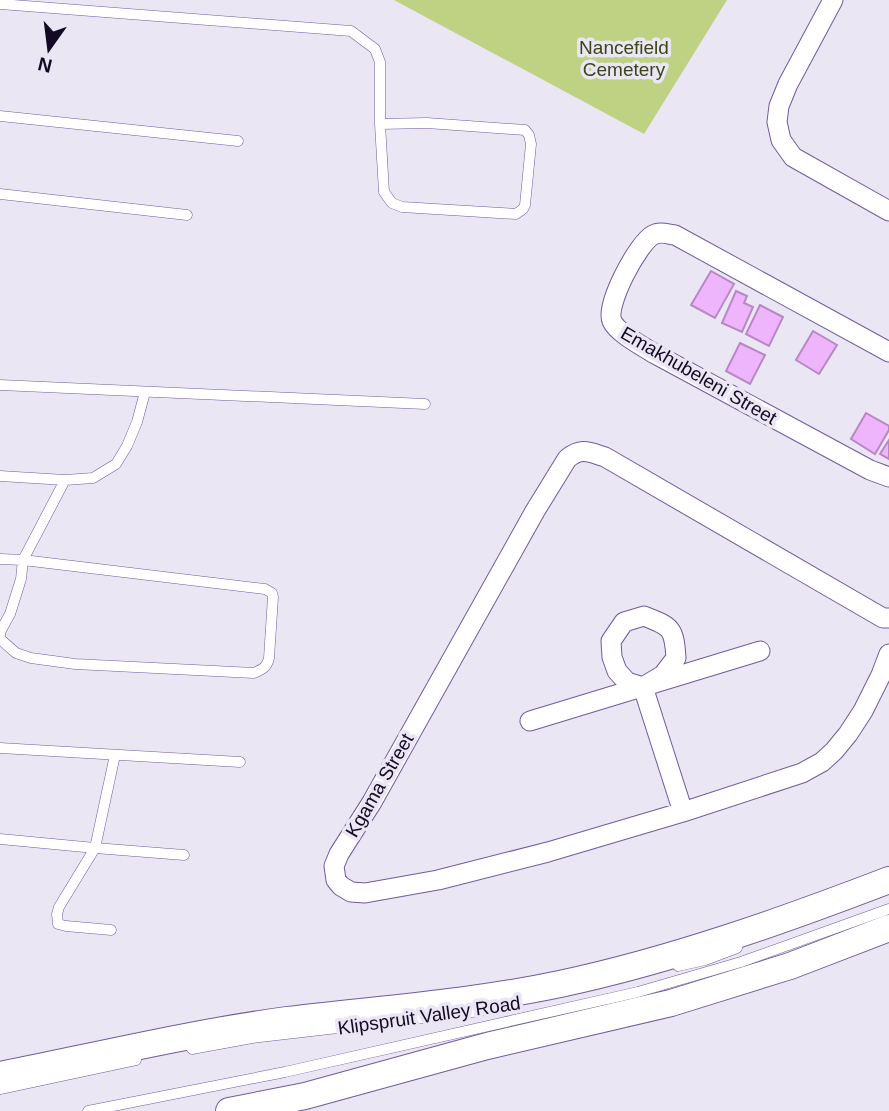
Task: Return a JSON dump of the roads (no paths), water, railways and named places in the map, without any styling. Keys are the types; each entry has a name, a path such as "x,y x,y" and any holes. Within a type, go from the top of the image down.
{"main road":[{"name":"Klipspruit Valley Road","path":"0,1075 204,1034 285,1021 491,996 561,984 743,933 889,880"},
{"name":"Klipspruit Valley Road","path":"229,1111 305,1096 487,1046 671,1003 790,965 889,928"}],"street":[{"path":"833,0 779,106 777,122 781,140 793,157 889,211"},
{"name":"Emakhubeleni Street","path":"886,478 655,354 613,324 610,310 630,266 645,243 655,233 663,233 675,235 889,352"},
{"name":"Kgama Street","path":"889,618 883,618 605,457 583,451 575,453 567,459 535,511 372,802 339,854 334,866 336,880 351,892 365,894 438,880 548,852 802,773 822,762 834,751 863,710 889,654"},
{"path":"530,721 760,651"},
{"path":"643,687 683,812"}],"lane":[{"path":"0,4 79,4 351,31 375,49 380,62 380,124 384,192 392,203 402,207 516,214 523,209 531,144 526,130 427,123 380,124"},
{"path":"0,116 238,141"},
{"path":"0,194 187,215"},
{"path":"0,385 425,404"},
{"path":"0,476 65,480 93,478 116,464 127,446 145,392"},
{"path":"0,559 23,560 265,589 272,593 273,597 267,664 263,669 254,673 75,664 31,658 16,653 0,639 0,632 10,614 21,579 23,560 65,480"},
{"path":"0,748 240,762"},
{"path":"111,930 66,926 58,924 57,920 59,907 95,848 115,755"},
{"path":"0,839 184,855"},
{"name":"Klipspruit Valley Road","path":"88,1111 285,1072 638,992 741,962 889,909"},
{"path":"665,969 705,960 741,947"},
{"name":"Klipspruit Valley Road","path":"522,1002 652,972"},
{"name":"Klipspruit Valley Road","path":"444,1016 509,1005"},
{"name":"Klipspruit Valley Road","path":"187,1050 252,1038 432,1017"},
{"path":"0,1089 148,1058"}],"park label":[{"name":"Nancefield Cemetery","path":"624,58"}]}
